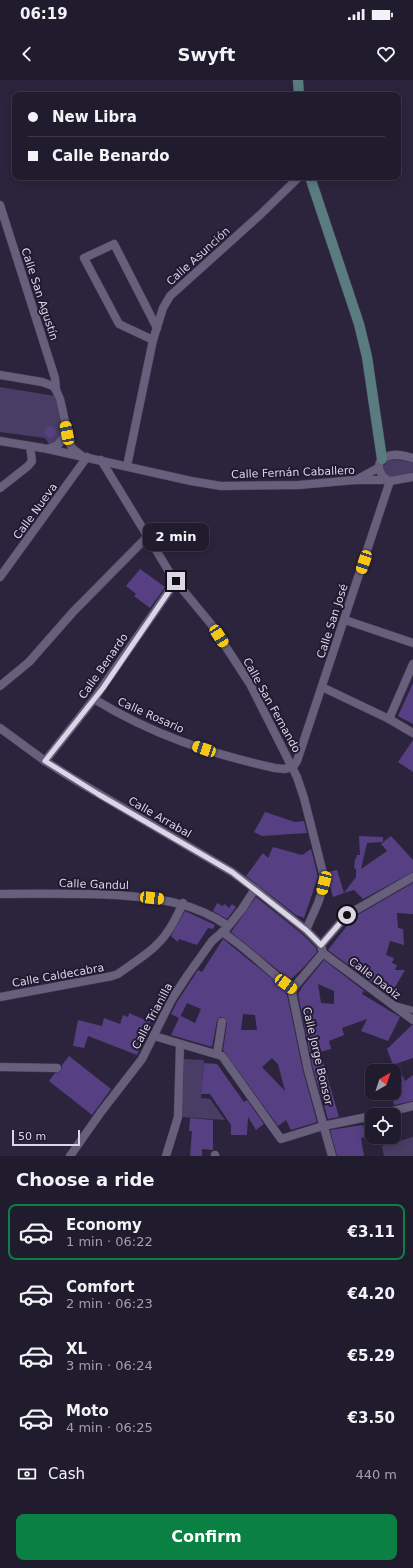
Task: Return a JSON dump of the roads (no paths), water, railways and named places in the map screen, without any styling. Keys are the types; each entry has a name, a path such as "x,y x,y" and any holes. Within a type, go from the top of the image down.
{"main road":[{"path":"298,80 299,92"},
{"path":"311,180 364,344 367,357 380,463"}],"street":[{"name":"Calle Asunción","path":"127,466 153,340 163,308 170,296 261,214 296,180"},
{"name":"Calle San Agustín","path":"0,205 55,378 56,390 60,399 67,433 72,448 85,457"},
{"path":"153,340 118,324 84,258 114,244 157,328"},
{"path":"0,375 46,383 56,390"},
{"path":"48,449 58,445 67,433"},
{"name":"Calle Fernán Caballero","path":"0,440 101,460 191,481 221,486 299,485 355,480 388,481 413,477"},
{"path":"0,488 28,466 32,461 30,446"},
{"path":"355,480 380,463 385,456 395,455 413,458"},
{"name":"Calle Nueva","path":"0,577 85,457"},
{"name":"Calle San Fernando","path":"101,460 176,581 211,624 250,684 293,767 304,798 324,877 324,883 318,903 306,930"},
{"path":"380,463 382,476 388,481"},
{"name":"Calle San José","path":"293,767 297,761 345,620 388,481"},
{"path":"0,686 29,662 74,612 148,537"},
{"name":"Calle Benardo","path":"45,761 94,699 176,581"},
{"path":"345,620 413,643"},
{"path":"389,719 413,664"},
{"path":"322,687 389,719 413,733"},
{"name":"Calle Rosario","path":"94,699 137,723 191,745 256,763 284,769 293,767"},
{"name":"Calle Arrabal","path":"0,728 45,761 98,794 215,861 255,889 306,930"},
{"path":"222,932 244,947 293,989 343,918 413,877"},
{"name":"Calle Trianilla","path":"70,1156 101,1112 142,1059 179,987 212,941 228,926 255,889"},
{"name":"Calle Gandul","path":"0,894 90,894 149,898 183,903 212,915 228,926"},
{"name":"Calle Caldecabra","path":"0,997 118,974 152,949 160,941 172,925 183,903"},
{"name":"Calle Daoiz","path":"306,930 322,949 372,991 413,1020"},
{"name":"Calle Jorge Bonsor","path":"293,989 293,996 308,1070 332,1156"},
{"path":"391,1004 413,1010"},
{"path":"217,1054 222,1022"},
{"path":"154,1036 222,1056 281,1139 323,1126 365,1117"},
{"path":"166,1156 178,1117 180,1044"},
{"path":"0,1067 57,1068"},
{"path":"401,1109 413,1106"}]}
